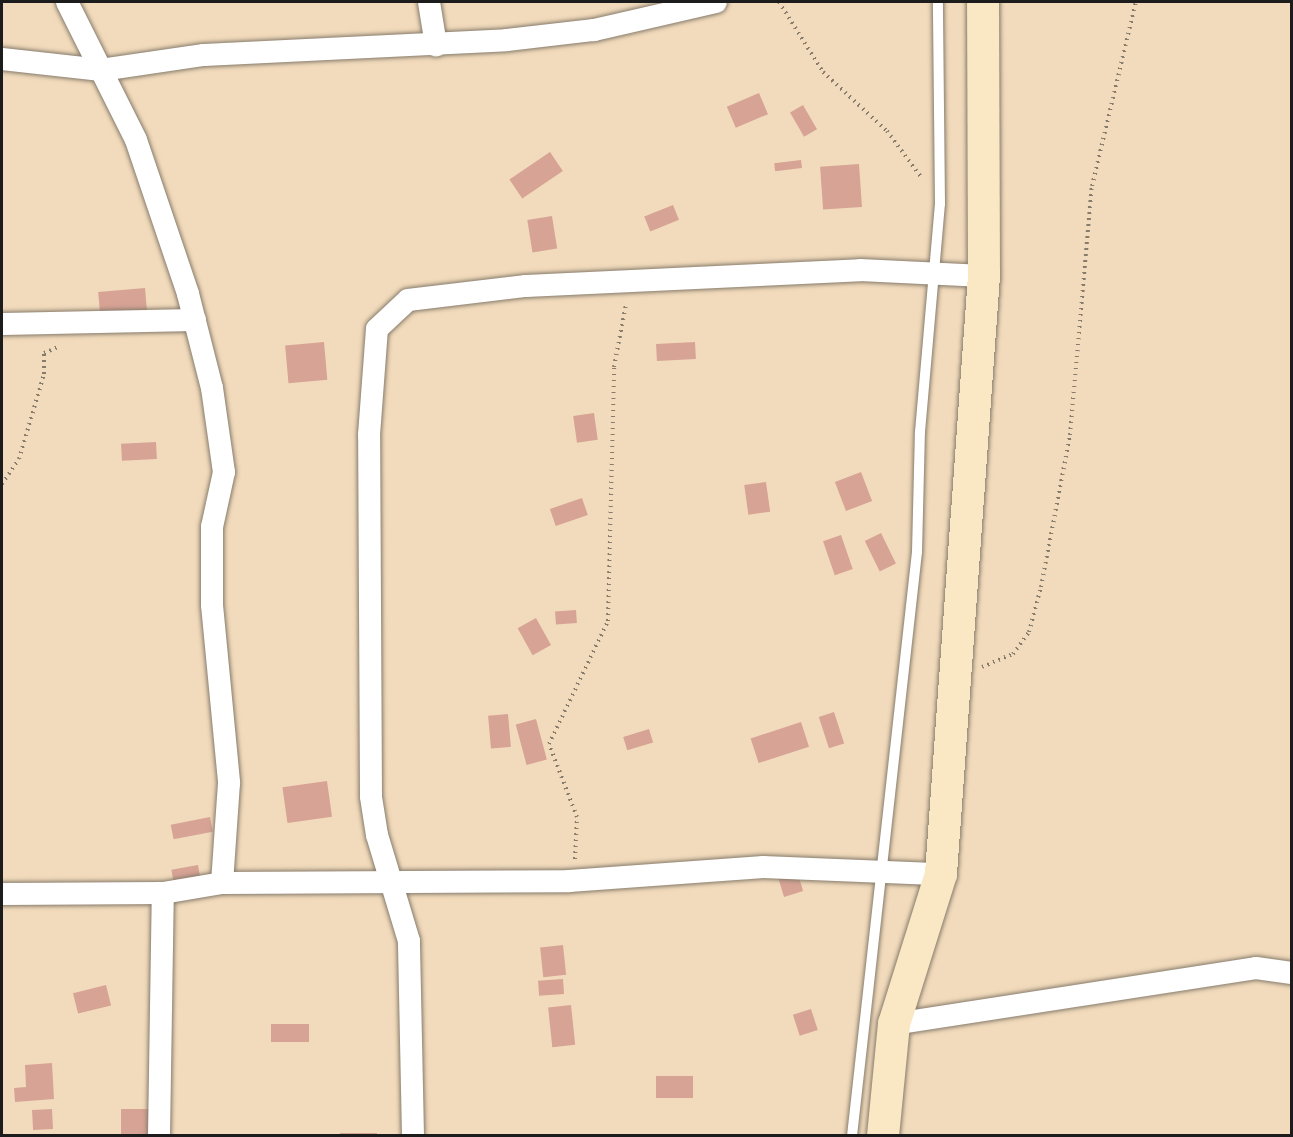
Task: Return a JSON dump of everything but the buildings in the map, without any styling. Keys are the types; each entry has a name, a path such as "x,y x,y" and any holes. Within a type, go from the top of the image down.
{"main road":[{"path":"883,1136 894,1024 941,874 984,276 983,2"}],"street":[{"path":"67,2 136,140 195,320 224,472 212,527 212,605 229,783 222,883"},
{"path":"429,2 436,45"},
{"path":"2,59 102,70 204,55 436,45 594,30 716,2"},
{"path":"413,1136 409,941 374,815 368,720 369,435 377,328 398,304 423,297 631,282 936,271 984,276"},
{"path":"2,324 195,320"},
{"path":"2,894 163,893 222,883 391,880 569,881 763,867 941,874"},
{"path":"159,1136 163,893"},
{"path":"894,1024 1256,968 1292,973"}],"lane":[{"path":"852,1136 916,563 920,432 936,271 940,204 938,2"}],"path":[{"path":"779,2 823,72 887,131 940,204"},
{"path":"956,675 1013,654 1029,632 1041,587 1070,435 1092,186 1136,2"},
{"path":"569,881 578,825 549,744 608,621 615,367 631,282"},
{"path":"2,483 19,459 44,374 44,353 66,344"}]}
